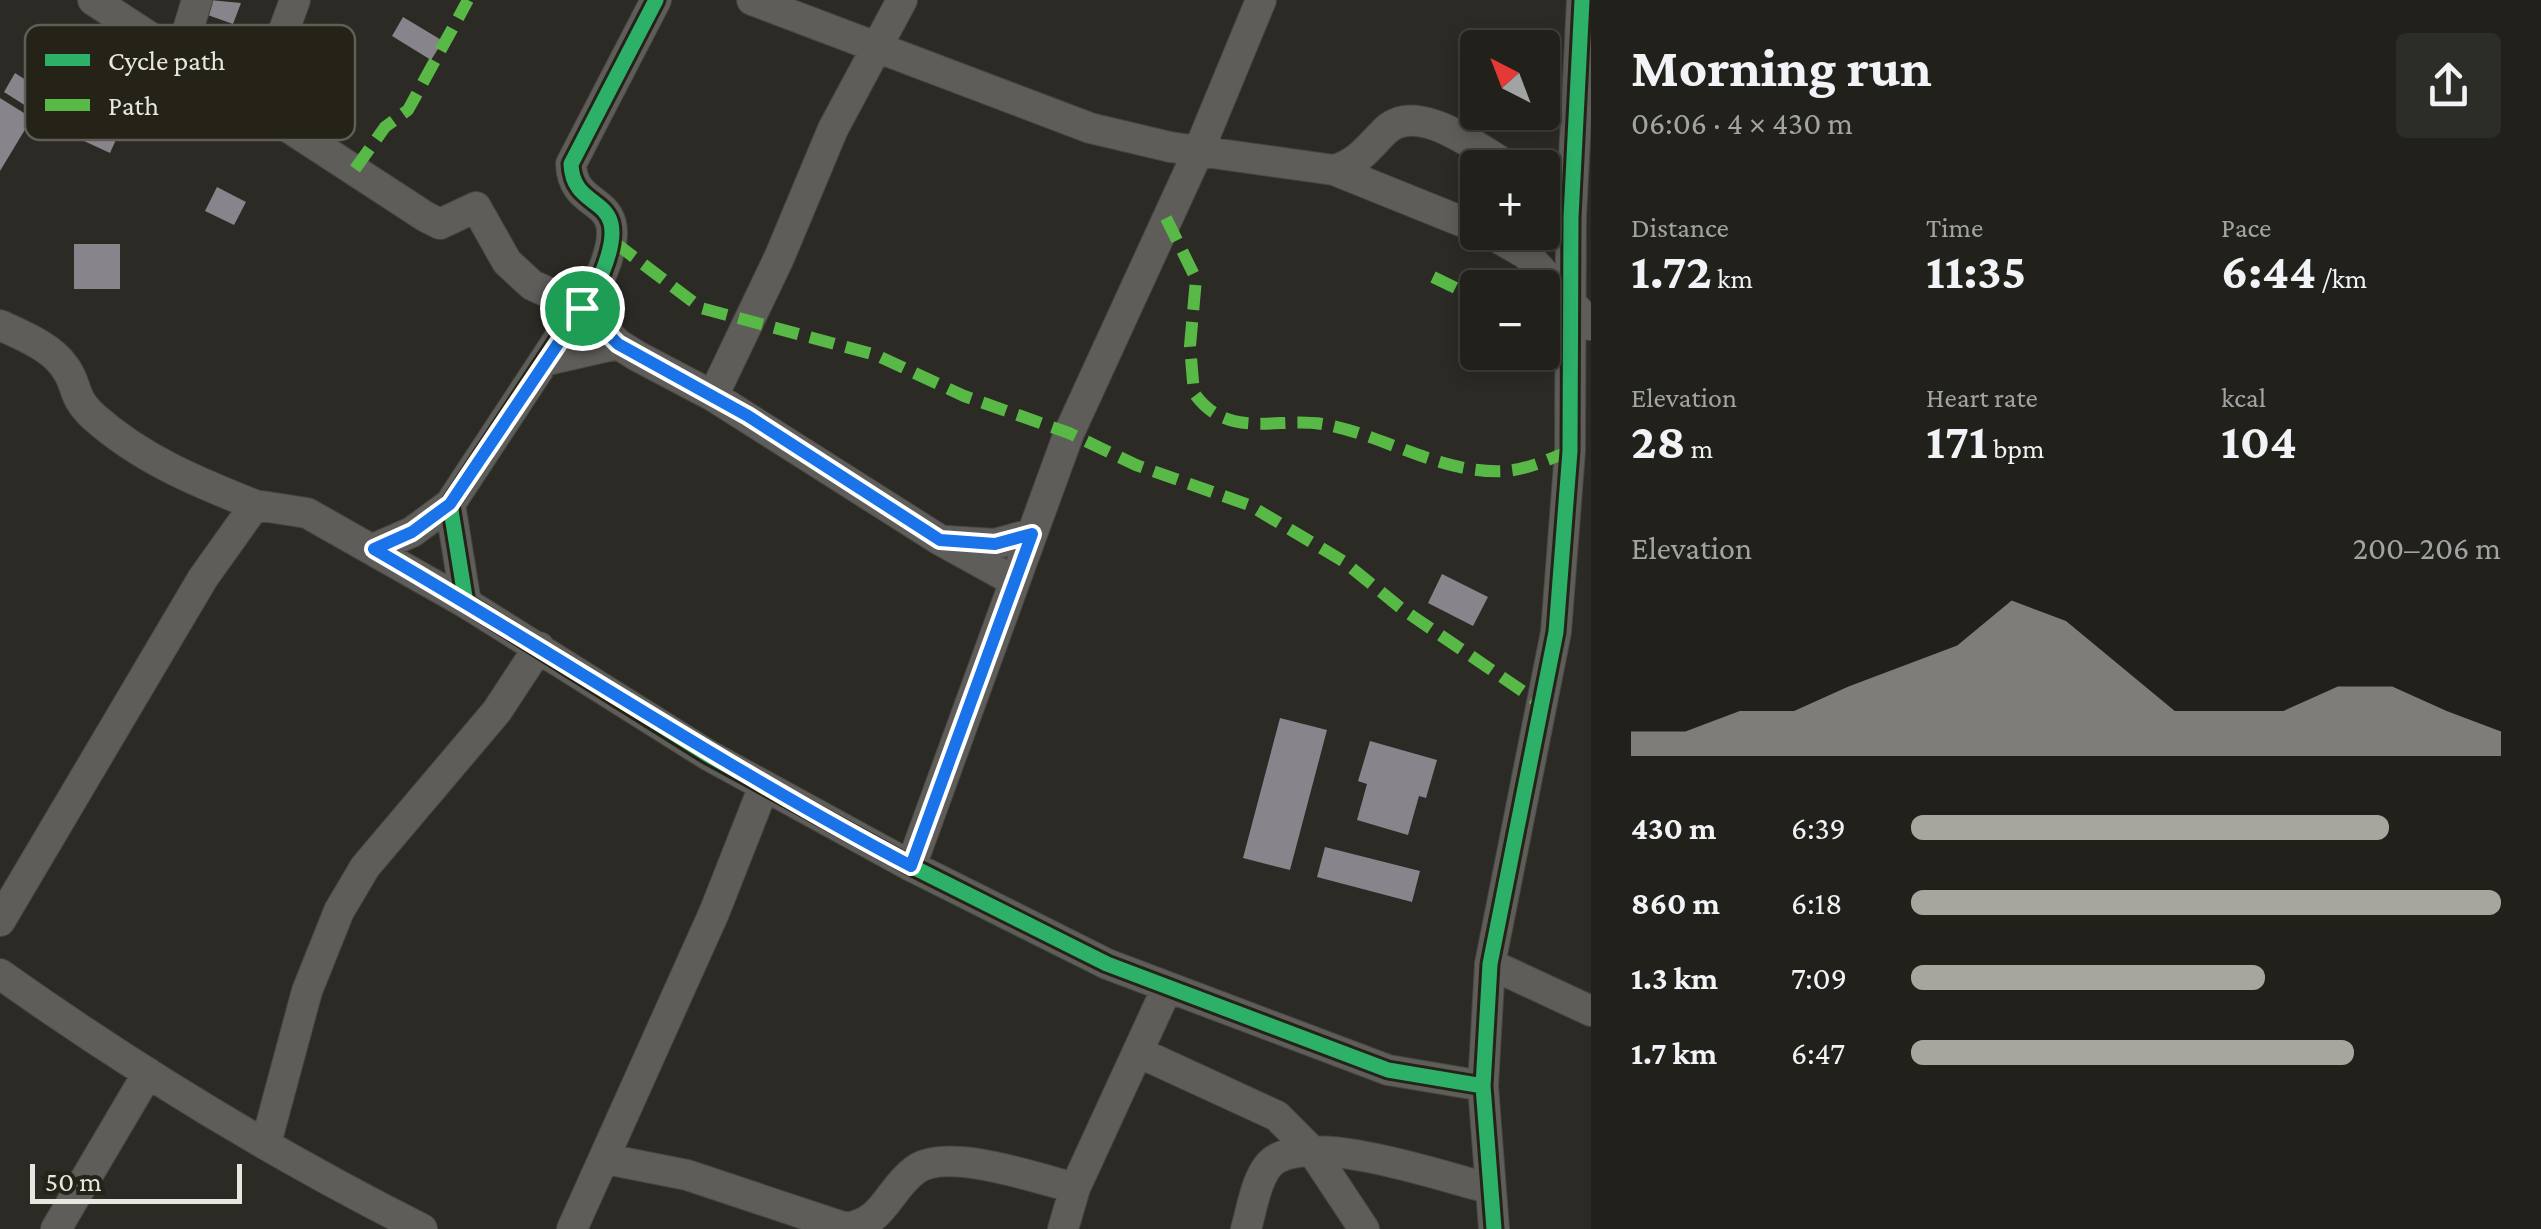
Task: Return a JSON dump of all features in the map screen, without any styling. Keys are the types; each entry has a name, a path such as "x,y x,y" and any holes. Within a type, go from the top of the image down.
{"street":[{"path":"93,0 132,25"},
{"path":"189,25 197,0"},
{"path":"286,25 295,0"},
{"path":"374,549 412,532 450,504 582,308 614,242 613,223 576,183 571,164 656,0"},
{"path":"752,0 878,50 950,71 1090,128 1199,150 1334,170 1460,221"},
{"path":"713,396 779,258 834,129 902,0"},
{"path":"911,866 1077,416 1199,150 1262,0"},
{"path":"1494,1229 1483,1086 1490,964 1556,632 1580,453 1569,298 1585,5"},
{"path":"1334,170 1362,157 1394,122 1410,118 1479,150"},
{"path":"309,140 440,224 476,207 518,274 582,308 618,344 713,396 940,540 1014,581"},
{"path":"1560,206 1571,217"},
{"path":"1519,250 1591,324"},
{"path":"0,325 33,341 63,364 73,394 132,448 184,476 255,505 307,513 466,603 764,786 911,866 1107,964 1167,988 1388,1070 1483,1086"},
{"path":"544,361 618,344"},
{"path":"450,504 466,603"},
{"path":"0,921 203,578 255,505"},
{"path":"940,540 995,544 1032,534"},
{"path":"266,1143 308,991 340,911 364,866 497,711 539,647"},
{"path":"572,1229 606,1159 764,786"},
{"path":"1490,964 1591,1011"},
{"path":"0,974 62,1020 148,1073 422,1229"},
{"path":"1063,1229 1075,1188 1167,988"},
{"path":"1138,1052 1277,1116 1313,1152 1364,1229"},
{"path":"56,1229 148,1073"},
{"path":"1246,1229 1266,1170 1274,1160 1313,1152 1383,1159 1488,1188"},
{"path":"606,1159 704,1180 846,1228 866,1225 916,1170 936,1162 969,1163 1075,1188"}],"building":[{"path":"210,0 241,3 233,24 205,14"},
{"path":"403,17 443,41 431,60 392,36"},
{"path":"15,73 25,79 25,105 4,92"},
{"path":"0,98 25,114 25,130 0,171"},
{"path":"82,140 116,140 110,153"},
{"path":"217,187 246,202 234,225 205,211"},
{"path":"74,244 120,244 120,289 74,289"},
{"path":"1442,574 1488,597 1473,626 1428,603"},
{"path":"1280,718 1327,730 1290,870 1243,858"},
{"path":"1370,741 1437,760 1426,798 1419,796 1408,835 1357,820 1367,784 1358,781"},
{"path":"1325,847 1420,871 1412,902 1317,877"}],"marked path":[{"path":"355,169 385,127 408,110 468,0"},
{"path":"1166,218 1196,279 1190,346 1194,393 1223,417 1256,424 1328,425 1437,461 1481,470 1521,469 1570,451"},
{"path":"614,242 701,308 876,355 964,396 1069,433 1136,465 1249,505 1343,561 1402,609 1540,703"},
{"path":"1433,277 1460,290"},
{"path":"1560,332 1568,334"}],"cycle path":[{"path":"656,0 571,164 581,192 608,216 612,228 602,273 450,504 466,603 708,755 911,866 1107,964 1388,1070 1483,1086"},
{"path":"1494,1229 1483,1086 1490,964 1556,632 1570,451 1571,217 1582,0"}],"route":[{"path":"582,308 618,344 748,416 940,540 995,544 1032,534 911,866 708,755 496,619 374,549 412,532 450,504 582,308"}]}
